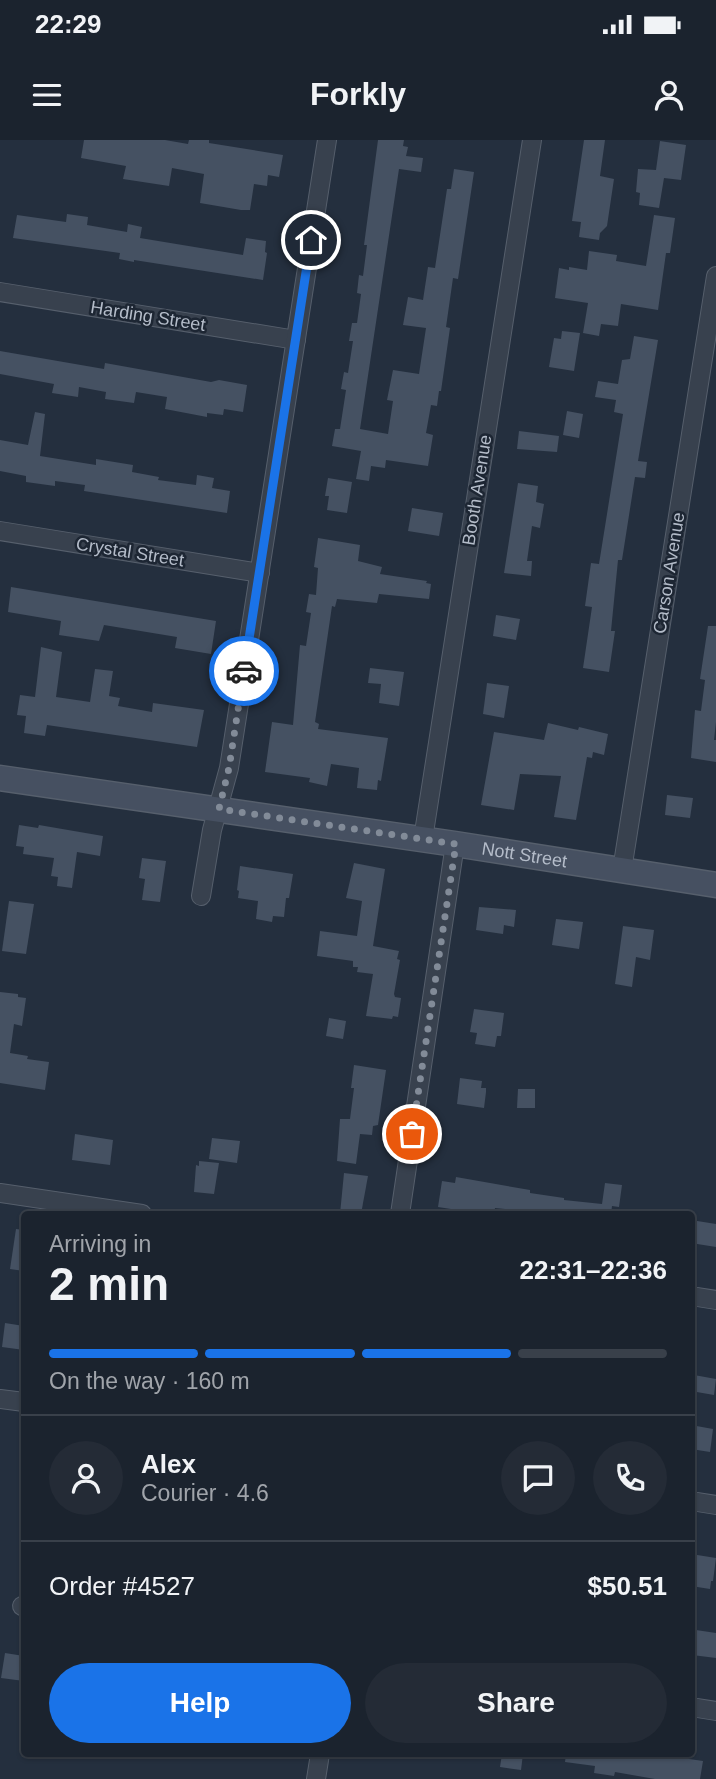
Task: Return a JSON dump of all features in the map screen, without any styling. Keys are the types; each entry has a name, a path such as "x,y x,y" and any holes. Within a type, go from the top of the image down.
{"street":[{"path":"201,896 211,836 229,768 327,140"},
{"name":"Booth Avenue","path":"423,839 532,140"},
{"name":"Carson Avenue","path":"622,870 716,276"},
{"name":"Harding Street","path":"0,292 296,340"},
{"name":"Crystal Street","path":"0,531 260,573"},
{"name":"Nott Street","path":"0,778 423,839 716,885"},
{"path":"400,1211 456,844"},
{"path":"0,1193 122,1211"},
{"path":"695,1297 716,1300"},
{"path":"0,1399 21,1402"},
{"path":"695,1502 716,1505"},
{"path":"695,1708 716,1711"},
{"path":"316,1779 320,1757"}],"building":[{"path":"84,140 165,140 188,144 189,140 209,140 209,143 283,155 279,177 268,175 267,186 254,184 250,210 241,210 200,203 204,174 172,168 169,186 123,179 126,166 81,158"},
{"path":"378,140 404,140 403,146 408,147 406,156 423,158 421,172 399,169 360,429 388,434 393,401 387,400 393,370 419,374 426,328 403,325 408,297 423,300 428,267 435,268 447,189 451,189 454,169 474,172 458,279 453,278 446,327 450,328 441,391 437,406 431,405 426,433 433,435 428,466 386,460 385,468 371,466 369,481 356,479 361,451 332,446 335,429 340,429 346,390 341,389 344,372 348,373 353,341 349,341 352,323 357,323 361,294 357,293 359,275 363,276 367,245 364,245"},
{"path":"584,140 605,140 600,176 614,179 607,226 600,233 599,240 579,237 581,222 572,221"},
{"path":"660,141 686,145 681,180 664,178 659,208 639,205 640,193 636,192 638,169 656,170"},
{"path":"67,214 88,217 87,225 127,232 128,224 142,227 140,238 243,255 246,238 266,241 263,280 134,262 119,259 120,253 13,238 17,215 66,222"},
{"path":"654,215 675,218 670,253 666,253 658,310 621,304 618,326 601,324 599,336 583,333 588,303 555,298 559,268 587,270 589,251 617,255 616,261 646,266"},
{"path":"562,331 580,333 574,371 549,367 554,338 561,339"},
{"path":"634,336 658,340 638,461 647,462 645,478 635,477 622,560 618,560 611,631 615,631 609,672 583,668 592,607 585,606 591,563 599,564 623,414 614,412 616,400 595,397 598,381 618,384 622,360 630,359"},
{"path":"0,351 104,369 105,363 211,382 219,380 247,385 243,412 224,409 223,415 207,413 207,417 165,409 167,397 136,392 134,403 105,399 106,392 79,387 78,397 52,393 54,384 0,374"},
{"path":"567,411 583,414 579,438 563,435"},
{"path":"35,412 45,414 40,456 96,465 96,459 133,465 132,472 159,477 158,480 196,485 197,475 214,478 212,488 230,491 227,513 84,491 85,485 55,481 55,486 26,482 26,476 0,471 0,440 28,445"},
{"path":"519,431 559,436 557,452 517,449"},
{"path":"328,478 352,482 347,513 327,510 329,496 325,496"},
{"path":"518,483 538,486 536,502 544,504 540,528 532,526 527,561 532,561 531,576 504,573"},
{"path":"412,508 443,513 439,536 408,531"},
{"path":"318,538 360,545 358,561 382,567 380,574 427,581 426,583 431,584 429,599 379,594 377,603 337,599 335,607 332,606 315,722 319,724 318,729 388,738 377,790 357,788 359,768 331,764 327,786 309,782 310,778 265,772 272,722 293,725 300,645 306,646 311,613 306,612 309,594 316,595 318,568 314,567"},
{"path":"11,587 216,621 211,654 175,648 177,637 104,625 99,641 59,635 61,621 8,612"},
{"path":"496,615 520,619 516,640 493,636"},
{"path":"708,626 716,626 716,762 691,758 695,710 701,711 705,680 700,679"},
{"path":"41,647 62,652 56,697 90,702 95,669 113,671 109,696 120,698 118,706 152,712 153,703 204,710 197,747 47,725 45,736 24,733 26,716 17,715 20,695 35,697"},
{"path":"370,668 404,672 399,706 379,703 381,684 368,683"},
{"path":"487,683 509,686 504,718 483,714"},
{"path":"548,723 608,734 604,755 593,752 592,758 587,757 576,820 554,817 561,776 520,774 514,810 481,805 494,732 544,740"},
{"path":"667,795 693,798 690,818 665,815"},
{"path":"19,825 38,828 39,825 103,836 100,856 77,852 72,888 57,886 58,877 51,876 54,858 23,854 24,847 16,846"},
{"path":"142,858 166,861 160,902 142,900 145,879 139,878"},
{"path":"354,863 385,869 373,946 399,951 394,994 395,997 401,998 398,1017 393,1016 392,1019 366,1016 373,974 357,972 358,967 353,967 353,961 317,956 320,931 357,936 362,901 346,898"},
{"path":"240,866 293,874 284,917 273,916 272,922 256,919 258,901 238,898"},
{"path":"9,901 34,904 26,954 2,951"},
{"path":"479,907 516,910 514,927 504,925 503,934 476,930"},
{"path":"556,919 583,922 579,949 552,945"},
{"path":"623,926 654,930 650,960 636,957 632,987 615,984"},
{"path":"0,992 26,998 22,1026 14,1024 10,1053 49,1062 45,1090 0,1083"},
{"path":"474,1009 504,1013 501,1036 497,1036 495,1047 475,1044 477,1033 470,1032"},
{"path":"329,1018 346,1021 343,1039 326,1036"},
{"path":"354,1065 386,1070 378,1125 373,1126 372,1135 360,1134 356,1164 337,1161 340,1119 350,1119"},
{"path":"460,1078 482,1081 481,1088 486,1088 484,1108 457,1104"},
{"path":"518,1089 535,1089 535,1108 517,1108"},
{"path":"75,1134 113,1140 110,1165 72,1160"},
{"path":"212,1138 240,1141 237,1163 209,1159"},
{"path":"199,1161 219,1163 214,1194 194,1192 196,1165 199,1166"},
{"path":"344,1173 368,1176 362,1211 340,1211"},
{"path":"456,1177 530,1190 530,1193 564,1200 602,1204 605,1183 622,1185 619,1207 612,1206 611,1211 524,1211 495,1208 494,1211 464,1211 438,1207 442,1181 455,1183"},
{"path":"695,1221 716,1224 716,1247 695,1244"},
{"path":"16,1229 21,1230 21,1271 10,1269"},
{"path":"5,1323 21,1326 21,1350 2,1347"},
{"path":"695,1375 716,1379 714,1395 695,1392"},
{"path":"695,1426 713,1429 710,1452 695,1450"},
{"path":"695,1555 716,1558 710,1589 695,1587"},
{"path":"696,1630 716,1633 716,1658 695,1655"},
{"path":"5,1653 21,1656 21,1681 1,1678"},
{"path":"502,1757 523,1757 521,1770 500,1767"},
{"path":"566,1757 676,1757 703,1761 700,1779 655,1779 615,1772 614,1776 594,1773 595,1766 565,1762"}],"way so far":[{"path":"244,671 229,768 219,809 456,844 412,1134"}],"route":[{"path":"244,671 311,240"}]}
